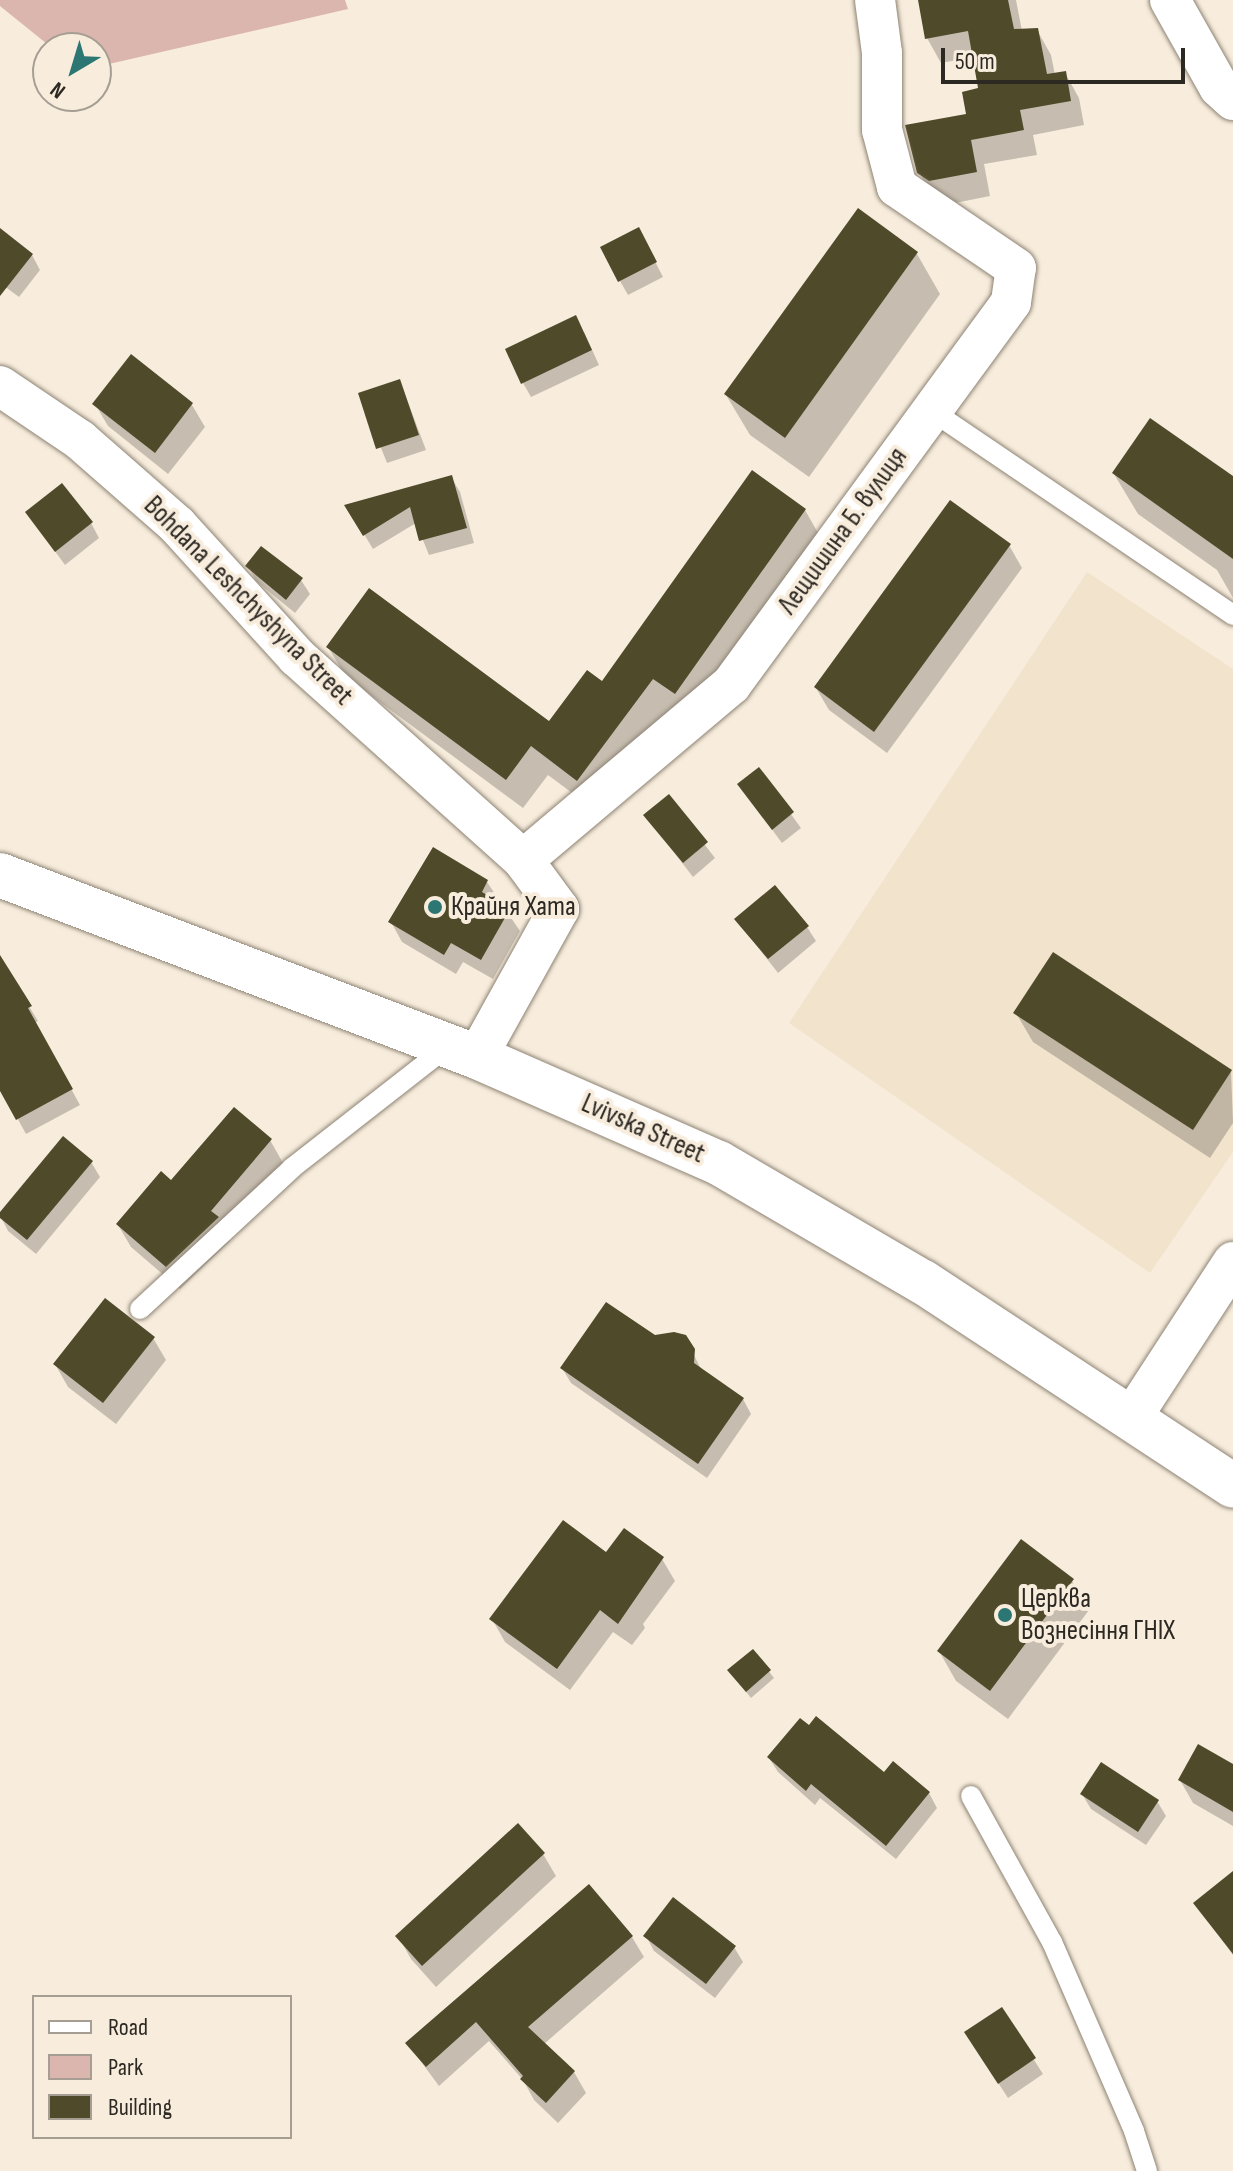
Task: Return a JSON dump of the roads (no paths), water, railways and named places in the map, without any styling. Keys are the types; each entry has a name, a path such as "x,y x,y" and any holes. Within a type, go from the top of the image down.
{"main road":[{"name":"Lvivska Street","path":"0,875 462,1052 719,1163 910,1274 1233,1486"}],"street":[{"name":"Лещишина Б. вулиця","path":"523,860 731,685 1011,302 1016,268 897,187 882,130 882,53 875,0"},
{"path":"1170,0 1219,87 1233,100"},
{"name":"Bohdana Leshchyshyna Street","path":"0,386 80,440 177,525 297,657 523,860 559,909 462,1052"},
{"path":"1132,1417 1233,1262"}],"lane":[{"path":"932,411 1233,615"},
{"path":"140,1309 292,1168 462,1052"},
{"path":"971,1796 1052,1942 1134,2131 1147,2171"}],"place":[{"name":"Крайня Хата","path":"435,907"},
{"name":"Церква Вознесіння ГНІХ","path":"1005,1615"}]}
